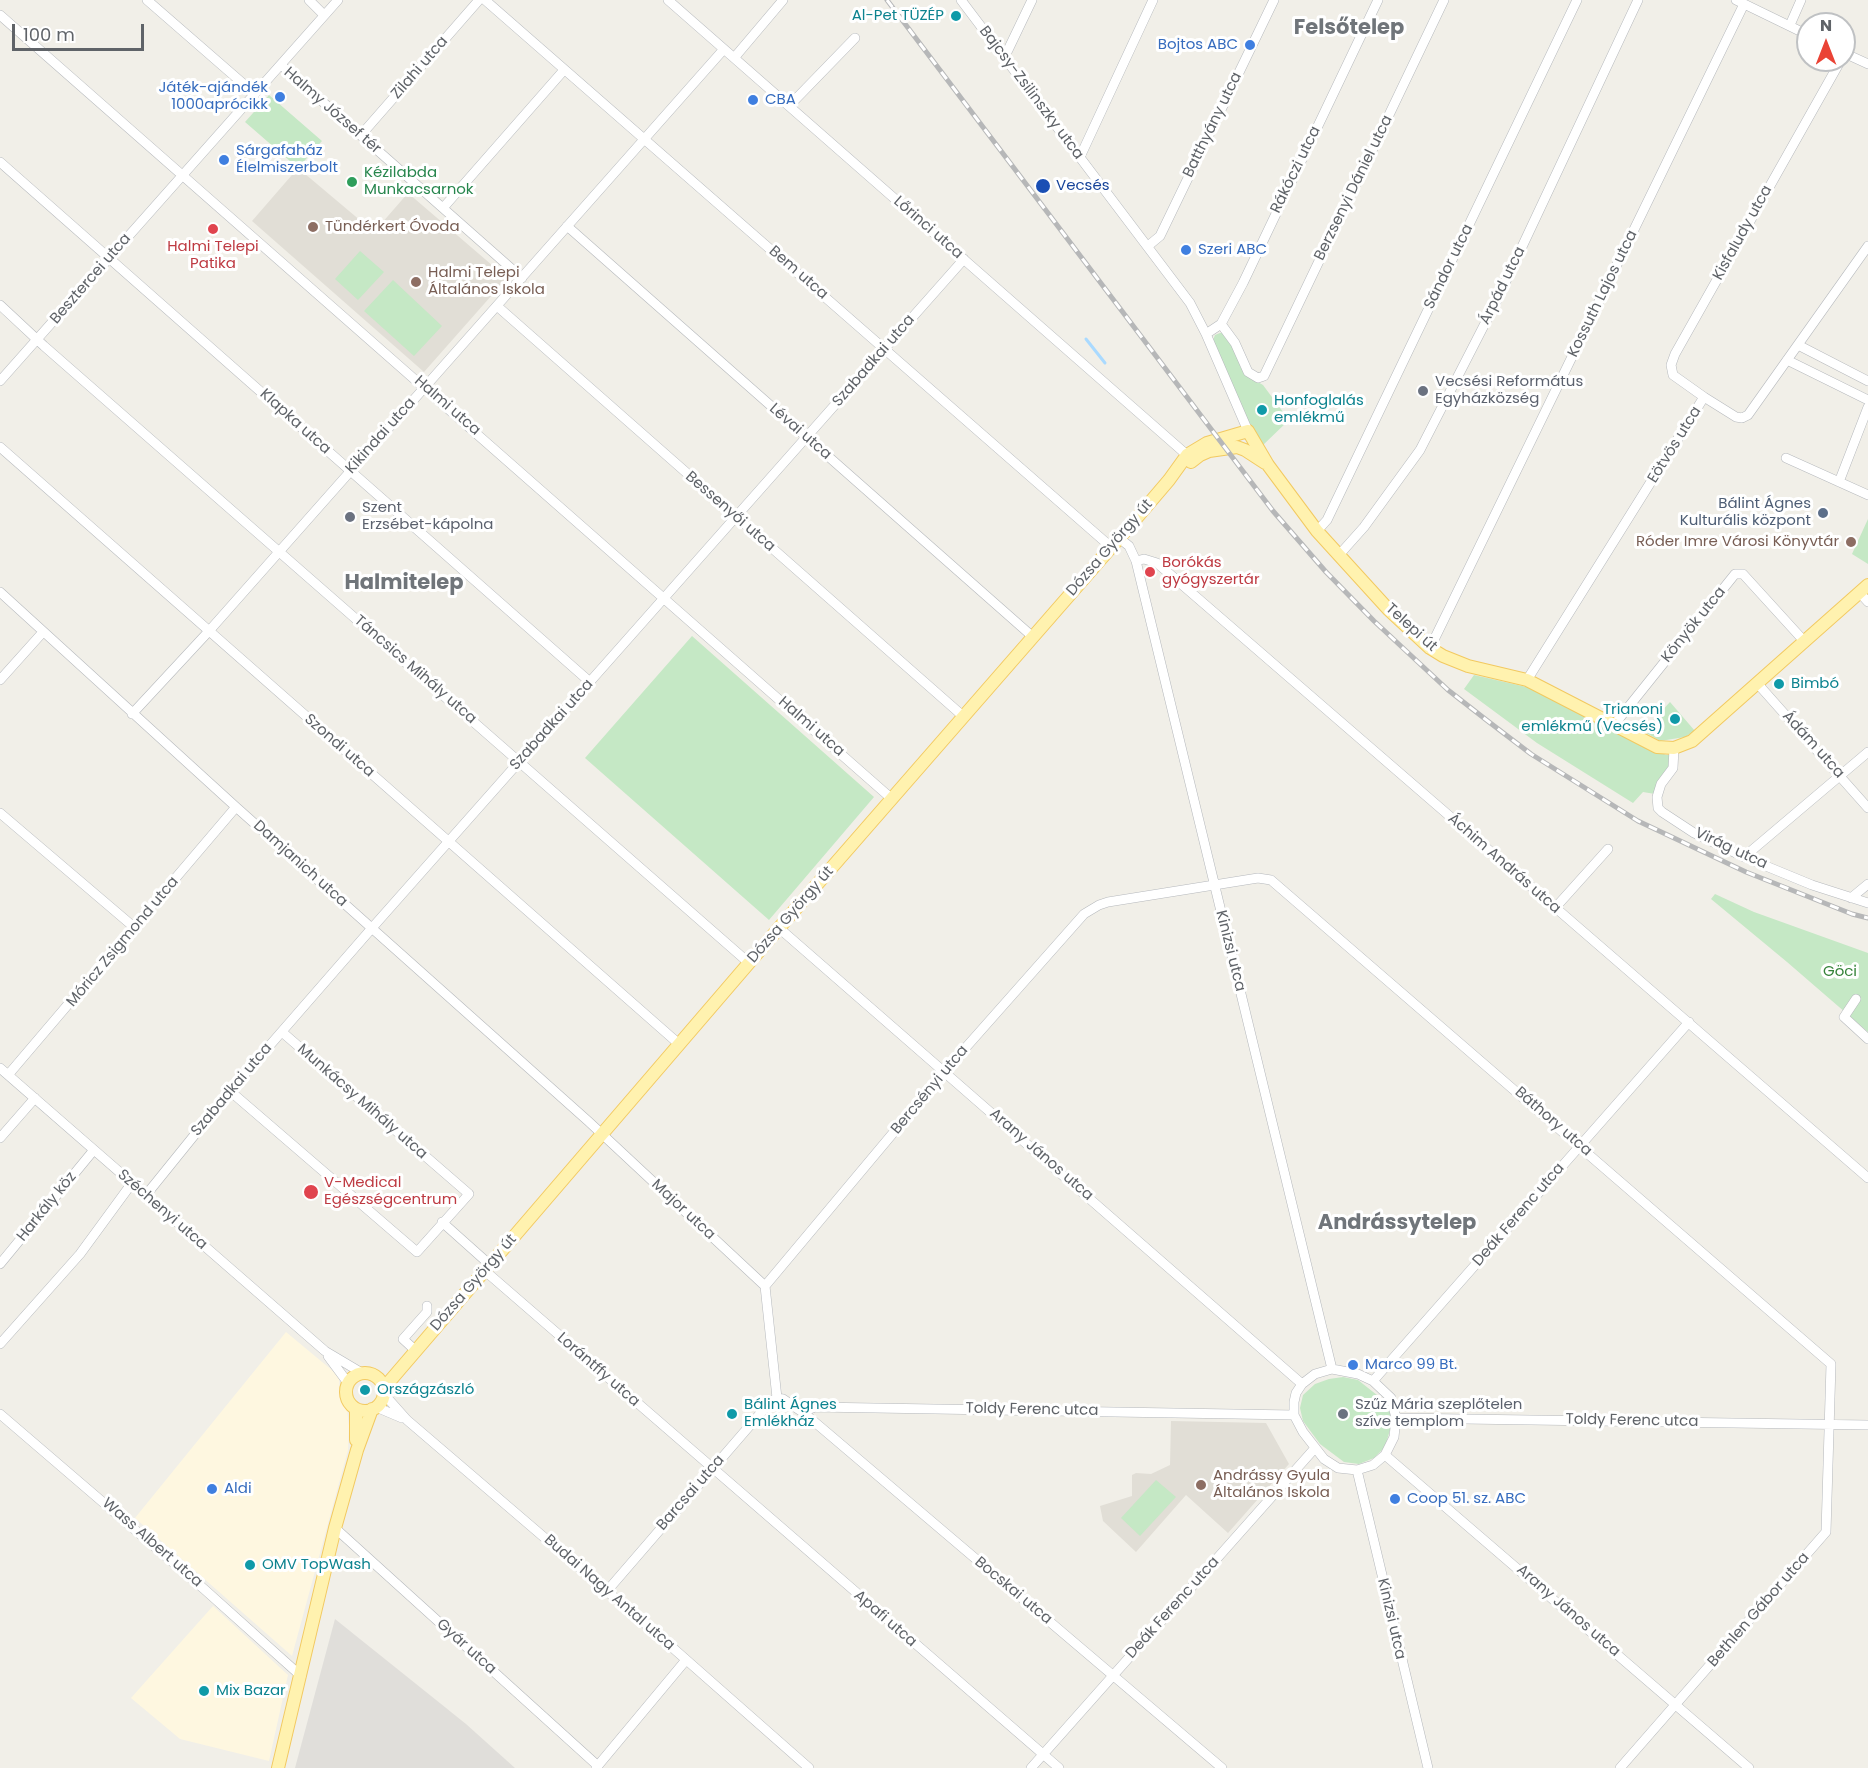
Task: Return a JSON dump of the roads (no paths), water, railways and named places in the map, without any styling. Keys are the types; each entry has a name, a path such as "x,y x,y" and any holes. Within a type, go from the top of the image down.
{"main road":[{"name":"Telepi út","path":"1248,431 1268,465 1317,531 1413,635 1430,648 1468,666 1527,680 1648,744 1674,748"},
{"name":"Dózsa György út","path":"383,1391 486,1267 1115,543 1169,480 1187,455 1207,443 1248,431"},
{"path":"1248,431 1245,439 1237,447 1268,465"},
{"name":"Dózsa György út","path":"1169,480 1200,455 1219,449 1237,447"},
{"path":"1674,748 1686,744 1704,730 1804,641 1865,593"},
{"name":"Dózsa György út","path":"368,1374 413,1354"},
{"path":"278,1768 335,1528 357,1450 374,1408 380,1403 383,1391 379,1380 368,1374 351,1378 346,1388 347,1400 356,1409 374,1408"},
{"path":"356,1409 357,1450"}],"street":[{"path":"147,0 255,94"},
{"path":"309,0 324,15"},
{"path":"281,65 338,0"},
{"name":"Zilahi utca","path":"360,135 479,0"},
{"name":"Bem utca","path":"484,0 885,349 1115,543"},
{"name":"Lőrinci utca","path":"668,0 1187,455"},
{"path":"677,8 684,0"},
{"path":"734,58 783,0"},
{"name":"Bajcsy-Zsilinszky utca","path":"961,0 1190,303 1248,431"},
{"path":"1003,55 1008,50 1032,0"},
{"path":"1080,157 1154,0"},
{"name":"Batthyány utca","path":"1148,246 1160,236 1274,0"},
{"name":"Rákóczi utca","path":"1206,334 1221,324 1243,283 1378,0"},
{"name":"Berzsenyi Dániel utca","path":"1221,324 1235,343 1248,372 1258,378 1264,376 1444,0"},
{"name":"Sándor utca","path":"1317,531 1327,520 1577,0"},
{"name":"Árpád utca","path":"1339,555 1364,527 1420,450 1497,300 1638,0"},
{"path":"1790,25 1802,0"},
{"path":"1740,2 1796,28"},
{"name":"Kossuth Lajos utca","path":"1430,648 1740,2"},
{"name":"Halmi utca","path":"0,15 892,799"},
{"path":"789,106 855,38"},
{"name":"Kikindai utca","path":"132,714 209,631 724,48"},
{"name":"Halmy József tér","path":"183,176 281,65 522,278"},
{"path":"443,208 564,70"},
{"name":"Kisfaludy utca","path":"1704,397 1673,375 1671,365 1675,354 1835,72"},
{"name":"Klapka utca","path":"0,162 590,682"},
{"name":"Besztercei utca","path":"0,381 183,176"},
{"name":"Lévai utca","path":"567,226 1034,636"},
{"name":"Eötvös utca","path":"1527,680 1704,397 1736,417 1742,418 1748,415 1868,246"},
{"name":"Szabadkai utca","path":"146,1195 230,1091 372,928 964,260"},
{"path":"1857,261 1868,266"},
{"name":"Táncsics Mihály utca","path":"0,305 749,963"},
{"name":"Bessenyői utca","path":"497,306 964,717"},
{"path":"1798,345 1868,381"},
{"path":"1787,360 1868,400"},
{"path":"1839,482 1868,407"},
{"name":"Szondi utca","path":"0,447 680,1044"},
{"path":"1786,458 1868,495"},
{"name":"Kinizsi utca","path":"1115,543 1129,546 1136,561 1332,1370"},
{"name":"Áchim András utca","path":"1136,561 1144,559 1157,563 1868,1178"},
{"name":"Könyök utca","path":"1614,725 1735,574 1743,574 1804,641"},
{"name":"Damjanich utca","path":"0,592 132,714 602,1134"},
{"path":"0,680 43,632"},
{"name":"Ádám utca","path":"1757,683 1868,808"},
{"name":"Virág utca","path":"1674,748 1673,768 1661,784 1657,797 1658,808 1694,832 1744,857 1812,885 1868,903"},
{"path":"1744,857 1868,752"},
{"name":"Móricz Zsigmond utca","path":"9,1075 236,807"},
{"path":"0,813 135,928"},
{"path":"1555,908 1608,849"},
{"name":"Báthory utca","path":"1214,885 1258,878 1276,883 1831,1364 1830,1425"},
{"path":"1851,898 1868,884"},
{"name":"Bercsényi utca","path":"765,1286 945,1071 1084,914 1108,903 1214,885"},
{"name":"Arany János utca","path":"779,928 1302,1384"},
{"path":"1856,999 1844,1017 1868,1039"},
{"name":"Deák Ferenc utca","path":"1373,1381 1689,1022"},
{"name":"Munkácsy Mihály utca","path":"282,1032 469,1194 442,1222"},
{"name":"Széchenyi utca","path":"0,1068 325,1351 368,1374"},
{"path":"230,1091 417,1252 442,1222"},
{"path":"0,1138 35,1098"},
{"name":"Major utca","path":"602,1134 765,1286"},
{"name":"Harkály köz","path":"0,1264 93,1150"},
{"path":"0,1344 80,1254 132,1183"},
{"name":"Lorántffy utca","path":"442,1222 486,1267 712,1469"},
{"path":"765,1286 777,1398 783,1399 804,1413"},
{"name":"Dózsa György út","path":"413,1354 402,1339 427,1311 428,1306"},
{"name":"Széchenyi utca","path":"325,1351 348,1383"},
{"path":"1332,1370 1358,1374 1373,1381 1391,1398 1396,1418 1394,1437 1385,1455 1372,1465 1357,1470 1338,1468 1324,1459 1302,1431 1294,1415 1296,1393 1302,1384 1315,1374 1332,1370"},
{"name":"Budai Nagy Antal utca","path":"383,1391 407,1420 809,1768"},
{"name":"Barcsai utca","path":"607,1591 771,1401 777,1398"},
{"name":"Toldy Ferenc utca","path":"804,1413 815,1407 1294,1415"},
{"name":"Budai Nagy Antal utca","path":"374,1408 386,1410 407,1420"},
{"name":"Bocskai utca","path":"804,1413 1222,1768"},
{"name":"Wass Albert utca","path":"0,1414 204,1589 301,1676"},
{"name":"Toldy Ferenc utca","path":"1396,1418 1868,1425"},
{"name":"Bethlen Gábor utca","path":"1620,1768 1826,1532 1830,1425"},
{"name":"Deák Ferenc utca","path":"1031,1768 1315,1448"},
{"name":"Arany János utca","path":"1385,1455 1749,1768"},
{"name":"Apafi utca","path":"712,1469 1059,1768"},
{"name":"Kinizsi utca","path":"1357,1470 1428,1768"},
{"name":"Gyár utca","path":"335,1528 597,1767"},
{"path":"597,1767 686,1660"}],"waterway":[{"path":"1086,339 1105,363"}],"railway":[{"path":"887,0 1273,511 1326,572 1374,621 1448,690 1531,754 1638,821 1746,872 1852,914 1868,918"}],"place":[{"name":"Al-Pet TÜZÉP","path":"956,16"},
{"name":"Bojtos ABC","path":"1250,45"},
{"name":"Játék-ajándék 1000aprócikk","path":"280,97"},
{"name":"CBA","path":"753,100"},
{"name":"Sárgafaház Élelmiszerbolt","path":"224,160"},
{"name":"Kézilabda Munkacsarnok","path":"352,182"},
{"name":"Vecsés","path":"1043,186"},
{"name":"Tündérkert Óvoda","path":"313,227"},
{"name":"Halmi Telepi Patika","path":"213,229"},
{"name":"Szeri ABC","path":"1186,250"},
{"name":"Halmi Telepi Általános Iskola","path":"416,282"},
{"name":"Vecsési Református Egyházközség","path":"1423,391"},
{"name":"Honfoglalás emlékmű","path":"1262,410"},
{"name":"Bálint Ágnes Kulturális központ","path":"1823,513"},
{"name":"Szent Erzsébet-kápolna","path":"350,517"},
{"name":"Róder Imre Városi Könyvtár","path":"1851,542"},
{"name":"Borókás gyógyszertár","path":"1150,572"},
{"name":"Bimbó","path":"1779,684"},
{"name":"Trianoni emlékmű (Vecsés)","path":"1675,719"},
{"name":"V-Medical Egészségcentrum","path":"311,1192"},
{"name":"Marco 99 Bt.","path":"1353,1365"},
{"name":"Országzászló","path":"365,1390"},
{"name":"Bálint Ágnes Emlékház","path":"732,1414"},
{"name":"Szűz Mária szeplőtelen szíve templom","path":"1343,1414"},
{"name":"Andrássy Gyula Általános Iskola","path":"1201,1485"},
{"name":"Aldi","path":"212,1489"},
{"name":"Coop 51. sz. ABC","path":"1395,1499"},
{"name":"OMV TopWash","path":"250,1565"},
{"name":"Mix Bazar","path":"204,1691"}],"district":[{"name":"Felsőtelep","path":"1349,29"},
{"name":"Halmitelep","path":"404,584"},
{"name":"Andrássytelep","path":"1397,1224"}],"park label":[{"name":"Göci","path":"1840,972"}]}
